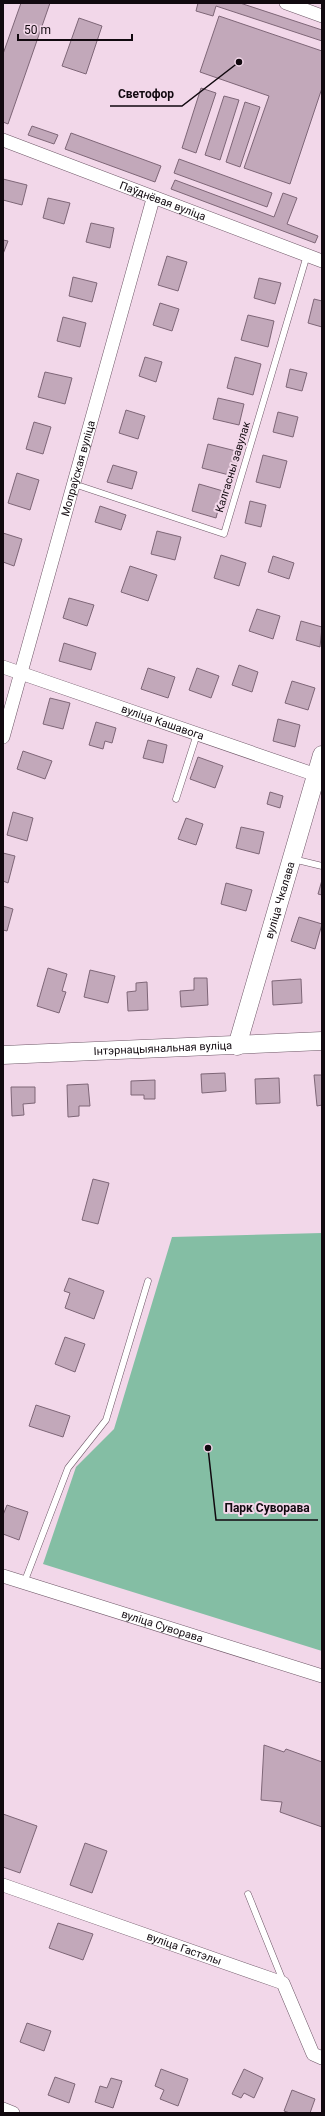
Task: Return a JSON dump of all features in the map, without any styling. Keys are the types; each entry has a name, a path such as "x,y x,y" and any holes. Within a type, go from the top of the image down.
{"main road":[{"name":"вуліца Чкалава","path":"237,1046 291,858 319,776 322,755"},
{"name":"Інтэрнацыянальная вуліца","path":"3,1055 322,1042"}],"street":[{"path":"286,3 322,16"},
{"name":"Паўднёвая вуліца","path":"3,140 153,199 322,261"},
{"name":"Мопраўская вуліца","path":"3,737 153,199"},
{"name":"вуліца Кашавога","path":"3,667 319,776"},
{"name":"вуліца Суворава","path":"3,1576 322,1676"},
{"name":"вуліца Гастэлы","path":"3,1885 283,1983"},
{"path":"283,1983 313,2054 322,2058"},
{"path":"3,2109 13,2113"}],"lane":[{"name":"Калгасны завулак","path":"74,484 224,534 307,255"},
{"path":"176,799 197,734"},
{"path":"291,858 322,866"},
{"path":"24,1583 68,1468 106,1420 148,1281"},
{"path":"248,1894 283,1983"}],"green space":[{"path":"322,1233 322,1651 43,1564 76,1467 114,1429 172,1237"}],"building":[{"path":"21,3 50,3 8,124 3,122 3,54"},
{"path":"198,3 240,3 322,30 322,41 216,6 213,16 196,11"},
{"path":"219,16 322,51 322,88 290,184 244,168 269,96 200,72"},
{"path":"79,18 102,26 86,74 62,66"},
{"path":"201,88 216,93 196,153 182,148"},
{"path":"224,96 239,100 220,160 205,155"},
{"path":"245,102 260,107 240,167 226,162"},
{"path":"32,126 58,135 54,144 28,135"},
{"path":"71,133 161,166 155,182 65,149"},
{"path":"179,159 272,193 267,207 174,173"},
{"path":"3,179 27,185 22,205 3,200"},
{"path":"175,180 274,217 283,193 297,198 287,224 318,236 315,243 171,189"},
{"path":"48,198 70,203 64,224 43,218"},
{"path":"91,223 114,228 110,248 86,242"},
{"path":"3,240 8,241 3,254"},
{"path":"167,256 187,262 178,291 158,285"},
{"path":"73,277 97,283 92,302 69,296"},
{"path":"259,278 281,283 275,304 254,298"},
{"path":"314,299 322,301 322,327 308,323"},
{"path":"160,303 179,309 172,331 153,325"},
{"path":"248,315 274,321 268,347 241,340"},
{"path":"63,317 86,323 80,347 57,341"},
{"path":"145,357 162,362 156,382 139,376"},
{"path":"235,357 261,364 253,395 227,388"},
{"path":"290,369 307,373 302,391 286,387"},
{"path":"45,372 72,378 65,404 38,397"},
{"path":"218,398 244,404 239,425 213,419"},
{"path":"126,410 145,416 138,439 119,433"},
{"path":"278,412 298,417 293,437 273,432"},
{"path":"34,422 51,427 43,454 26,449"},
{"path":"208,444 240,452 233,476 202,468"},
{"path":"263,455 287,461 280,488 256,482"},
{"path":"113,465 137,472 132,489 107,482"},
{"path":"17,473 39,480 30,510 8,503"},
{"path":"199,484 223,491 216,518 192,511"},
{"path":"250,501 266,505 261,527 245,523"},
{"path":"100,506 126,515 121,530 95,522"},
{"path":"157,531 181,537 175,560 151,554"},
{"path":"3,533 22,539 14,566 3,562"},
{"path":"221,555 246,563 239,586 214,578"},
{"path":"273,556 294,563 289,579 268,572"},
{"path":"130,566 157,575 148,601 121,592"},
{"path":"69,598 94,605 87,626 63,618"},
{"path":"257,609 280,616 273,639 249,631"},
{"path":"301,621 322,627 320,647 296,640"},
{"path":"64,643 96,653 91,670 59,661"},
{"path":"239,665 258,672 252,692 232,685"},
{"path":"148,668 175,677 168,698 141,689"},
{"path":"197,668 219,676 211,698 189,690"},
{"path":"292,681 315,688 308,710 285,703"},
{"path":"50,698 70,703 63,729 43,724"},
{"path":"278,719 300,725 295,747 273,741"},
{"path":"96,722 116,728 112,743 105,741 103,749 89,745"},
{"path":"148,740 167,745 163,763 143,758"},
{"path":"23,751 52,761 45,779 17,769"},
{"path":"198,757 223,766 215,788 190,779"},
{"path":"270,792 283,796 280,808 267,804"},
{"path":"13,812 33,818 27,841 7,835"},
{"path":"186,818 203,824 196,845 178,839"},
{"path":"241,827 264,832 259,854 236,848"},
{"path":"3,853 15,856 8,883 3,881"},
{"path":"322,880 322,895 318,894"},
{"path":"226,883 252,890 246,911 221,904"},
{"path":"3,906 13,909 7,931 3,930"},
{"path":"299,917 322,924 315,949 291,941"},
{"path":"48,968 67,974 62,991 66,992 59,1013 37,1006"},
{"path":"90,970 115,976 108,1003 84,997"},
{"path":"194,978 207,978 208,1005 181,1007 180,991 194,990"},
{"path":"301,979 302,1003 273,1005 272,981"},
{"path":"147,982 148,1010 128,1011 127,992 136,991 136,983"},
{"path":"225,1073 226,1091 202,1093 201,1074"},
{"path":"314,1075 322,1075 322,1105 317,1106"},
{"path":"279,1078 280,1103 256,1104 255,1079"},
{"path":"155,1080 155,1099 144,1099 144,1095 131,1095 131,1081"},
{"path":"88,1084 90,1106 79,1106 79,1116 68,1117 67,1085"},
{"path":"11,1087 35,1087 35,1103 23,1104 24,1115 12,1116"},
{"path":"93,1179 109,1183 98,1224 82,1220"},
{"path":"69,1278 104,1291 94,1319 65,1308 70,1293 64,1291"},
{"path":"65,1337 85,1344 75,1372 55,1364"},
{"path":"36,1405 70,1416 63,1437 29,1426"},
{"path":"7,1505 28,1512 19,1540 3,1534 3,1515"},
{"path":"264,1745 284,1752 286,1749 322,1762 322,1827 280,1812 282,1802 261,1800"},
{"path":"3,1814 37,1826 20,1873 3,1867"},
{"path":"85,1843 107,1851 92,1893 70,1885"},
{"path":"58,1923 93,1934 83,1960 49,1948"},
{"path":"27,2023 51,2031 44,2051 20,2042"},
{"path":"161,2069 188,2079 178,2106 160,2099 164,2090 155,2086"},
{"path":"244,2069 263,2078 254,2098 244,2093 241,2098 232,2094"},
{"path":"55,2077 75,2084 69,2103 48,2095"},
{"path":"111,2078 122,2081 113,2108 95,2102 100,2086 107,2088"},
{"path":"292,2090 315,2099 310,2113 290,2113 284,2111"}],"place":[{"name":"Светофор","path":"239,62"},
{"name":"Парк Суворава","path":"208,1448"}]}
